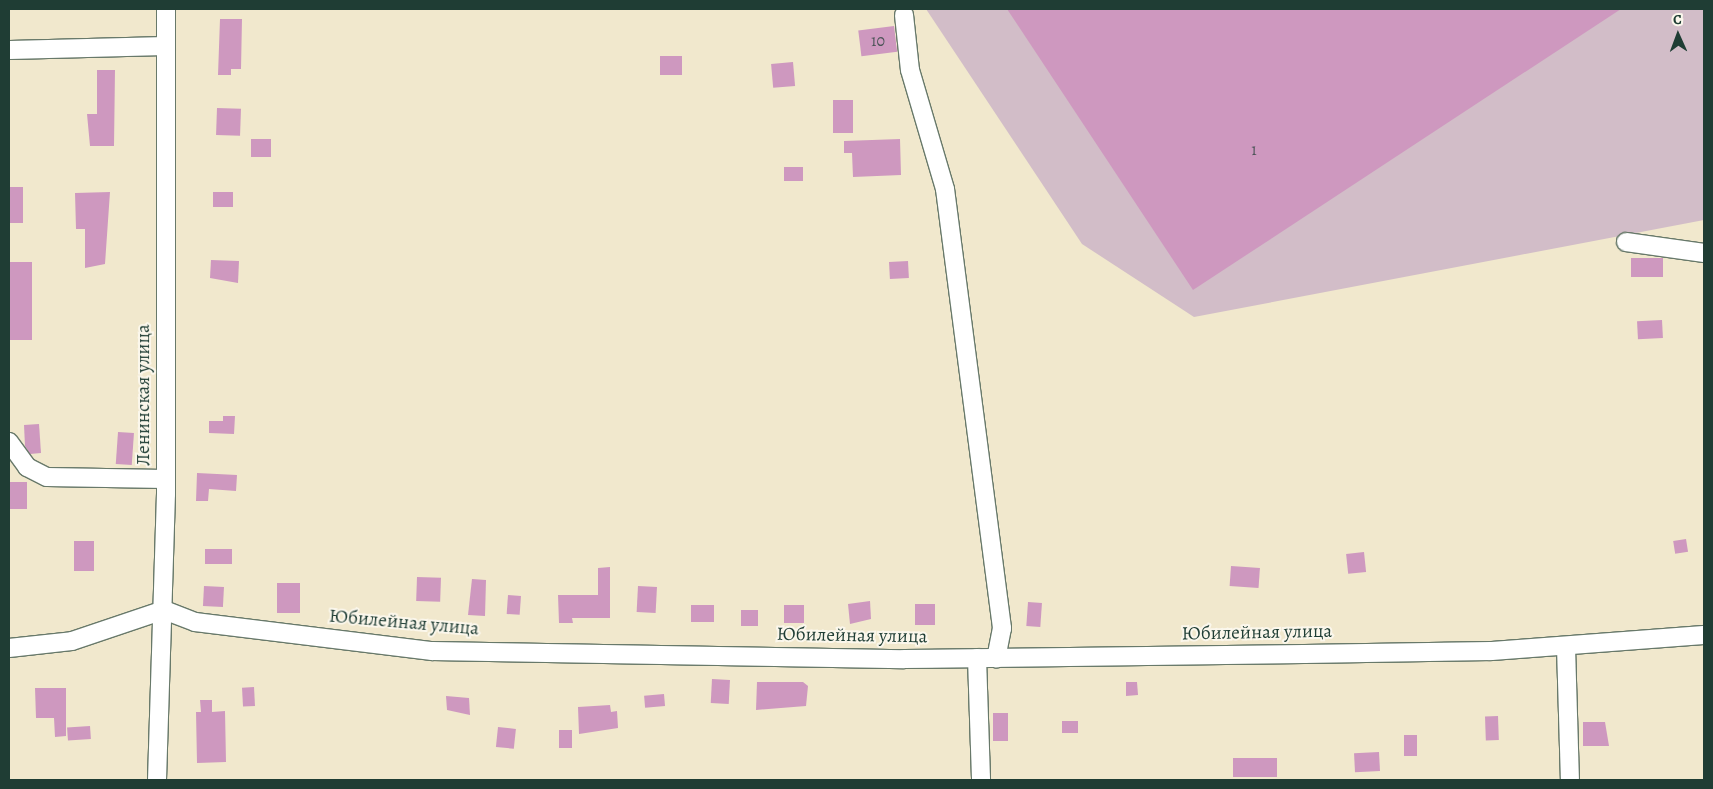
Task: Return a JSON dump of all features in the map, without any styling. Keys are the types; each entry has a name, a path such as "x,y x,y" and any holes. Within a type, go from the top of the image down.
{"street":[{"name":"Ленинская улица","path":"156,780 164,610 166,9"},
{"path":"904,15 910,70 945,189 1002,628 996,658"},
{"path":"9,50 166,46"},
{"path":"1626,242 1704,253"},
{"path":"9,442 27,467 47,477 165,479"},
{"path":"9,648 72,641 164,610"},
{"name":"Юбилейная улица","path":"164,610 196,622 432,651 996,658 1566,647 1704,635"},
{"path":"1566,647 1570,780"},
{"path":"978,658 981,780"}],"shaded area":[{"path":"926,9 1704,9 1704,220 1194,317 1082,244"}],"building":[{"path":"1007,9 1621,9 1193,290"},
{"path":"220,19 242,19 241,69 231,69 231,75 218,75"},
{"path":"894,26 897,52 861,56 858,30"},
{"path":"660,56 682,56 682,75 660,75"},
{"path":"793,62 795,86 773,88 771,64"},
{"path":"97,70 115,70 114,146 90,146 87,114 97,114"},
{"path":"833,100 853,100 853,133 833,133"},
{"path":"217,108 241,109 240,136 216,135"},
{"path":"251,139 271,139 271,157 251,157"},
{"path":"900,139 901,175 853,177 852,153 844,153 844,141"},
{"path":"784,167 803,167 803,181 784,181"},
{"path":"9,187 23,187 23,223 9,223"},
{"path":"110,192 105,264 85,268 85,229 76,229 75,193"},
{"path":"213,192 233,192 233,207 213,207"},
{"path":"1631,258 1663,258 1663,277 1631,277"},
{"path":"211,260 239,261 238,283 210,278"},
{"path":"908,261 909,278 890,279 889,262"},
{"path":"9,262 32,262 32,340 9,340"},
{"path":"1662,320 1663,338 1638,339 1637,321"},
{"path":"223,416 235,416 234,434 209,433 209,421 223,421"},
{"path":"39,424 41,453 30,454 25,446 24,425"},
{"path":"118,432 134,433 132,465 116,464"},
{"path":"197,473 237,475 236,491 209,489 208,501 196,501"},
{"path":"9,482 27,482 27,509 9,509"},
{"path":"1686,539 1688,552 1675,554 1673,541"},
{"path":"74,541 94,541 94,571 74,571"},
{"path":"205,549 232,549 232,564 205,564"},
{"path":"1364,552 1366,572 1348,574 1346,554"},
{"path":"1231,566 1260,568 1259,588 1230,586"},
{"path":"610,567 610,618 572,618 573,623 559,623 558,595 598,595 598,568"},
{"path":"417,577 441,578 440,602 416,601"},
{"path":"472,579 486,580 485,616 468,615"},
{"path":"277,583 300,583 300,613 277,613"},
{"path":"204,586 224,587 223,607 203,606"},
{"path":"638,586 657,587 656,613 637,612"},
{"path":"508,595 521,596 520,615 507,614"},
{"path":"870,601 871,619 850,624 848,604"},
{"path":"1028,602 1042,603 1040,627 1026,626"},
{"path":"915,604 935,604 935,625 915,625"},
{"path":"691,605 714,605 714,622 691,622"},
{"path":"784,605 804,605 804,623 784,623"},
{"path":"741,610 758,610 758,626 741,626"},
{"path":"712,679 730,680 729,704 711,703"},
{"path":"757,682 803,682 808,686 806,706 756,710"},
{"path":"1126,682 1137,682 1138,695 1126,696"},
{"path":"254,687 255,706 243,707 242,688"},
{"path":"35,688 66,688 66,736 55,737 54,718 36,718"},
{"path":"664,694 665,706 645,708 644,696"},
{"path":"446,696 469,698 470,715 447,710"},
{"path":"200,700 212,700 212,712 225,711 226,762 197,763 196,712 201,712"},
{"path":"610,705 611,712 617,711 618,728 579,734 578,707"},
{"path":"993,713 1008,713 1008,741 993,741"},
{"path":"1485,716 1498,716 1499,740 1486,740"},
{"path":"1062,721 1078,721 1078,733 1062,733"},
{"path":"1583,722 1605,722 1609,746 1583,746"},
{"path":"90,726 91,739 68,741 67,728"},
{"path":"498,727 516,729 514,749 496,747"},
{"path":"559,730 572,730 572,748 559,748"},
{"path":"1404,735 1417,735 1417,756 1404,756"},
{"path":"1379,752 1380,771 1355,772 1354,753"},
{"path":"1233,758 1277,758 1277,777 1233,777"}]}
